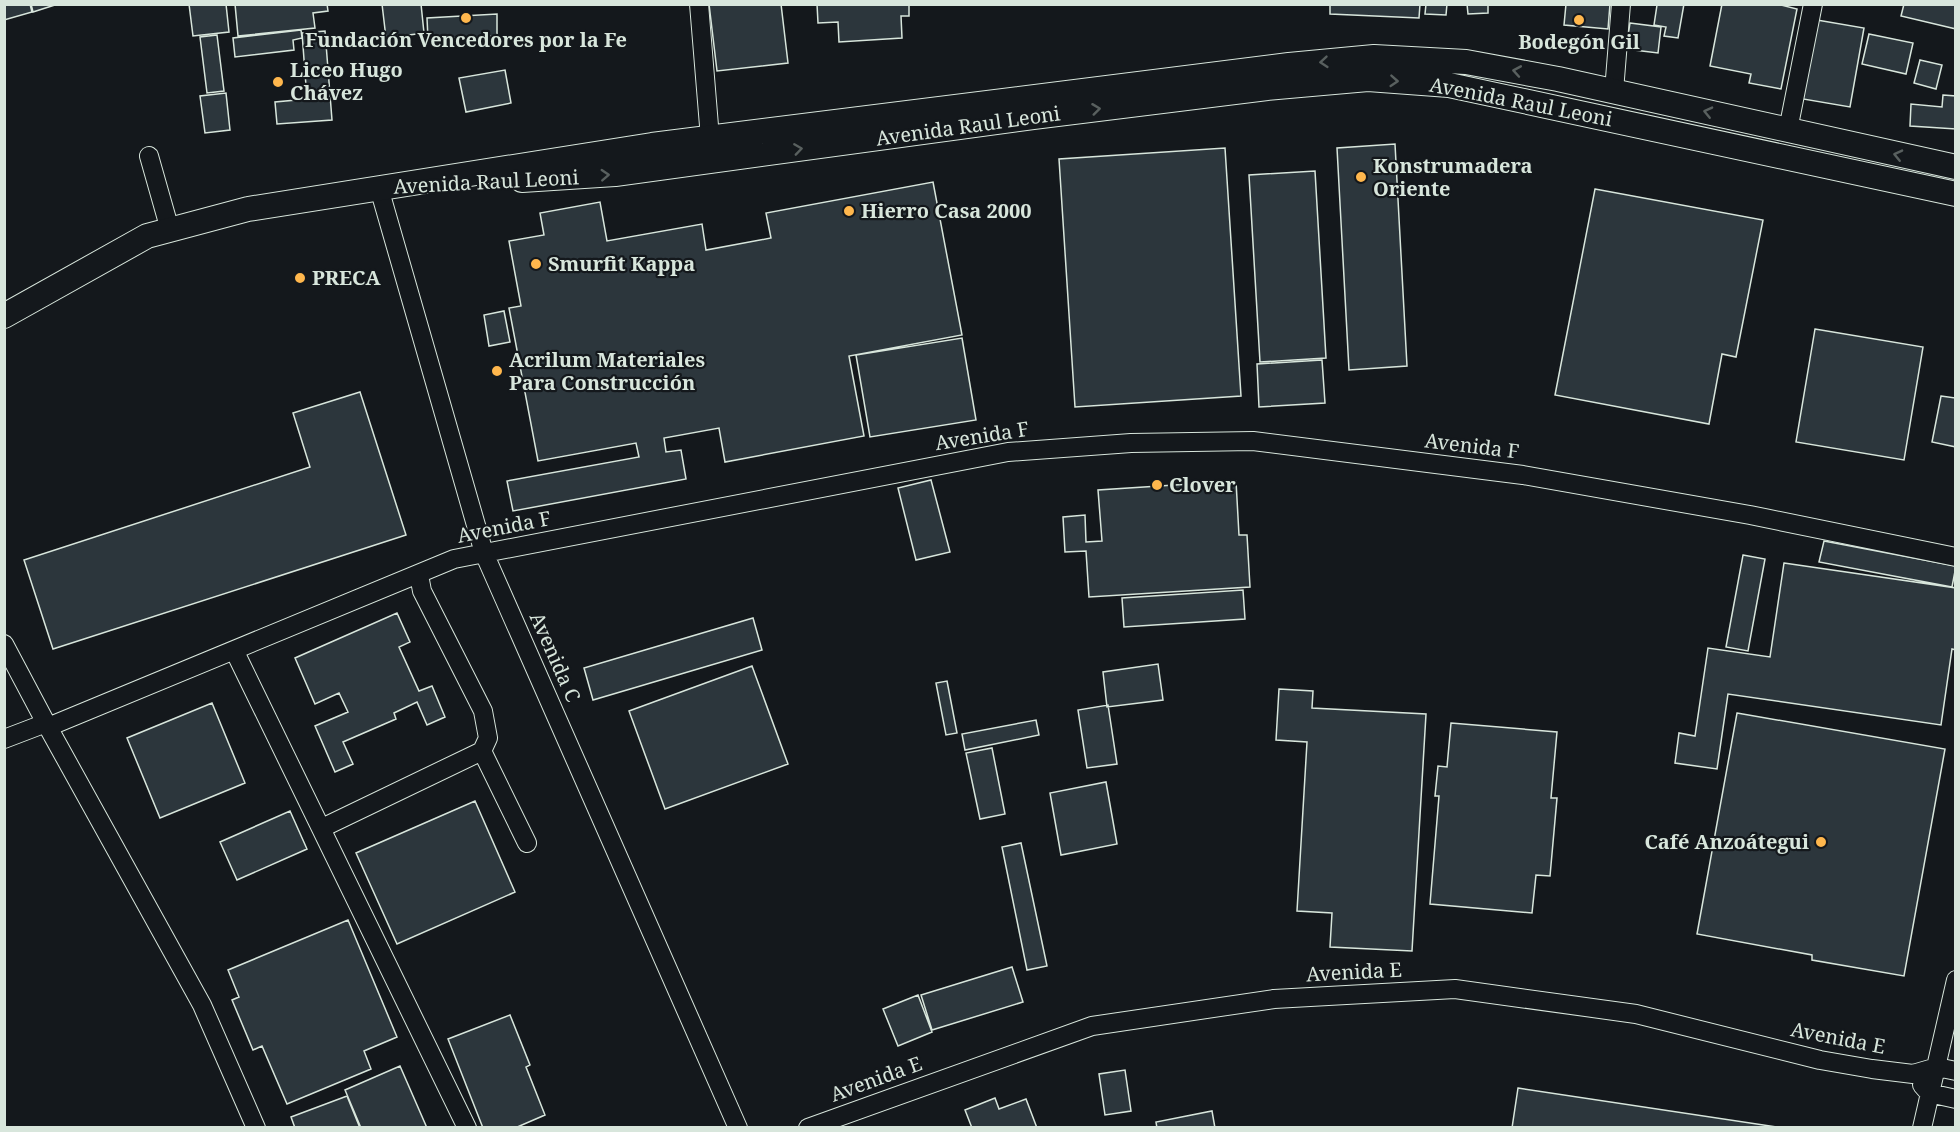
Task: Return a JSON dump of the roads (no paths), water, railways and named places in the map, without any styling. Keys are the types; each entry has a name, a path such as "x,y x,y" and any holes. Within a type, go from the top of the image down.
{"main road":[{"name":"Avenida Raul Leoni","path":"379,188 710,138 1290,65 1374,57 1466,62 1614,91 1956,167"},
{"name":"Avenida Raul Leoni","path":"379,188 615,174 1056,114 1267,88 1368,79 1449,85 1956,194"},
{"path":"4,316 147,236 248,209 379,188"}],"street":[{"path":"699,4 710,138"},
{"path":"1614,91 1621,4"},
{"path":"1788,130 1813,4"},
{"path":"149,156 170,230"},
{"name":"Avenida C","path":"379,188 484,554 738,1128"},
{"name":"Avenida F","path":"4,739 47,725 454,559 1008,452 1131,443 1253,441 1523,475 1750,515 1956,557"},
{"path":"322,828 482,751 489,738 483,711 422,591 419,575"},
{"path":"4,644 202,1005 256,1128"},
{"path":"234,650 467,1128"},
{"path":"482,751 527,843"},
{"path":"1922,1128 1956,980"},
{"name":"Avenida E","path":"808,1128 1092,1026 1274,999 1455,989 1636,1014 1820,1060 1913,1074 1936,1067 1956,1071"},
{"path":"1913,1074 1929,1093 1956,1099"}],"place":[{"name":"Fundación Vencedores por la Fe","path":"466,18"},
{"name":"Bodegón Gil","path":"1579,20"},
{"name":"Liceo Hugo Chávez","path":"278,82"},
{"name":"Konstrumadera Oriente","path":"1361,177"},
{"name":"Hierro Casa 2000","path":"849,211"},
{"name":"Smurfit Kappa","path":"536,264"},
{"name":"PRECA","path":"300,278"},
{"name":"Acrilum Materiales Para Construcción","path":"497,371"},
{"name":"Clover","path":"1157,485"},
{"name":"Café Anzoátegui","path":"1821,842"}]}
